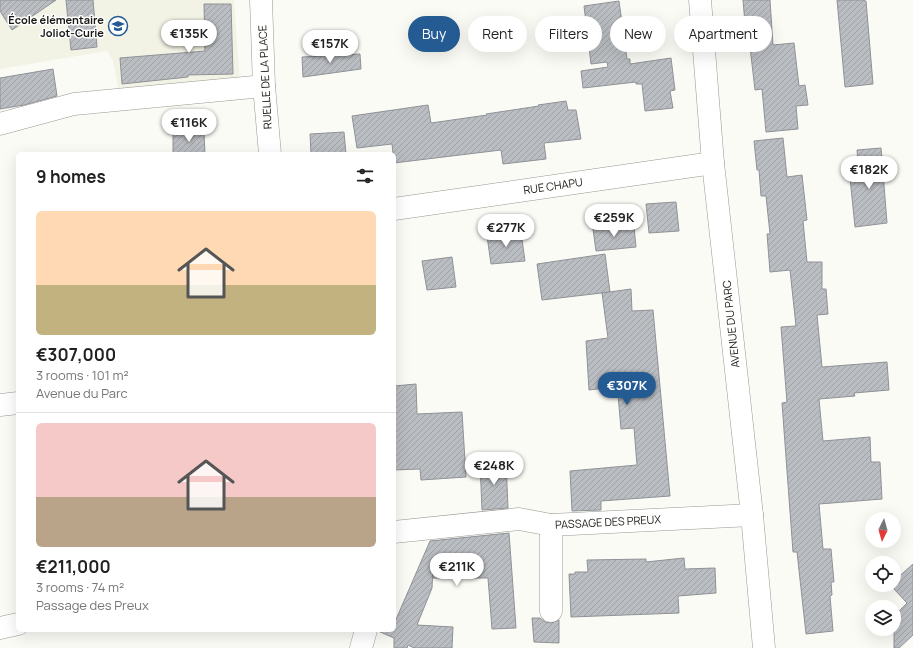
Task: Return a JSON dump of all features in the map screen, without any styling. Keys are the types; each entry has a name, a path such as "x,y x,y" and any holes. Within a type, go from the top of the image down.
{"street":[{"name":"RUELLE DE LA PLACE","path":"261,0 264,86 270,152"},
{"name":"AVENUE DU PARC","path":"700,0 713,163 752,515 764,648"},
{"path":"0,124 74,104 264,86"},
{"name":"RUE CHAPU","path":"396,209 713,163"},
{"path":"0,405 16,403"},
{"name":"PASSAGE DES PREUX","path":"396,532 518,519 551,526 752,515"},
{"path":"551,526 551,611"},
{"path":"0,628 16,624"},
{"path":"361,648 365,632"}],"shaded area":[{"name":"École élémentaire Joliot-Curie","path":"0,0 234,0 240,83 119,93 113,61 107,51 0,69"}],"building":[{"path":"0,0 56,0 12,30 0,11"},
{"path":"66,0 93,0 97,47 71,50"},
{"path":"743,0 770,0 771,16 744,16"},
{"path":"837,0 866,1 873,84 845,87"},
{"path":"619,1 621,16 610,16 610,52 626,52 627,59 630,59 630,64 671,58 675,90 670,91 673,108 645,111 642,84 636,84 636,82 583,88 581,71 608,67 607,62 591,64 590,52 602,52 602,16 585,16 584,6"},
{"path":"204,4 231,4 233,74 188,75 188,77 122,84 120,58 205,51"},
{"path":"772,30 773,45 794,43 799,86 805,85 808,105 796,106 798,129 766,132 762,89 755,90 751,52 772,52"},
{"path":"360,54 361,69 303,77 302,57"},
{"path":"53,69 57,96 24,105 0,109 0,78"},
{"path":"566,101 568,110 576,110 581,139 544,143 546,159 503,164 501,150 396,163 396,152 393,152 392,144 357,148 352,116 428,105 431,123 539,106 538,105"},
{"path":"204,132 205,152 173,152 173,133"},
{"path":"344,132 346,152 311,152 310,134"},
{"path":"783,138 787,177 802,175 807,220 803,221 807,262 822,262 822,289 826,289 828,314 817,315 822,367 887,362 889,390 854,393 855,396 819,399 823,441 870,437 871,462 880,462 882,499 819,504 823,549 831,549 834,582 831,582 832,595 830,596 833,631 806,634 797,552 793,552 782,403 787,402 781,327 796,326 790,270 770,272 767,234 770,234 766,196 761,196 759,170 757,170 754,141"},
{"path":"881,148 887,223 855,227 850,178 859,177 857,150"},
{"path":"676,202 679,231 649,233 646,204"},
{"path":"634,227 636,247 596,251 593,229"},
{"path":"521,232 525,261 491,264 487,236"},
{"path":"605,254 610,292 542,300 537,264"},
{"path":"452,257 456,287 427,290 422,261"},
{"path":"631,289 632,311 653,310 670,496 601,501 601,510 572,511 570,471 637,465 634,428 621,429 618,395 606,396 605,388 589,390 586,341 608,338 602,293"},
{"path":"416,384 417,414 462,412 466,477 421,480 420,469 396,470 396,386"},
{"path":"506,461 508,508 482,510 480,463"},
{"path":"509,533 516,628 492,629 488,578 433,578 433,567 432,588 417,625 453,627 452,648 414,648 408,645 407,648 394,648 394,638 380,632 396,632 396,619 430,541"},
{"path":"684,558 685,569 715,568 716,593 678,596 679,613 571,617 569,574 575,574 575,572 588,572 587,560 646,559 646,562"},
{"path":"913,564 913,635 899,648 894,648 894,636 901,636 901,609 907,603 897,592 901,592 901,575"},
{"path":"532,618 540,618 545,622 551,623 559,620 559,643 534,642"}],"place":[{"name":"École élémentaire Joliot-Curie","path":"118,26"}]}
